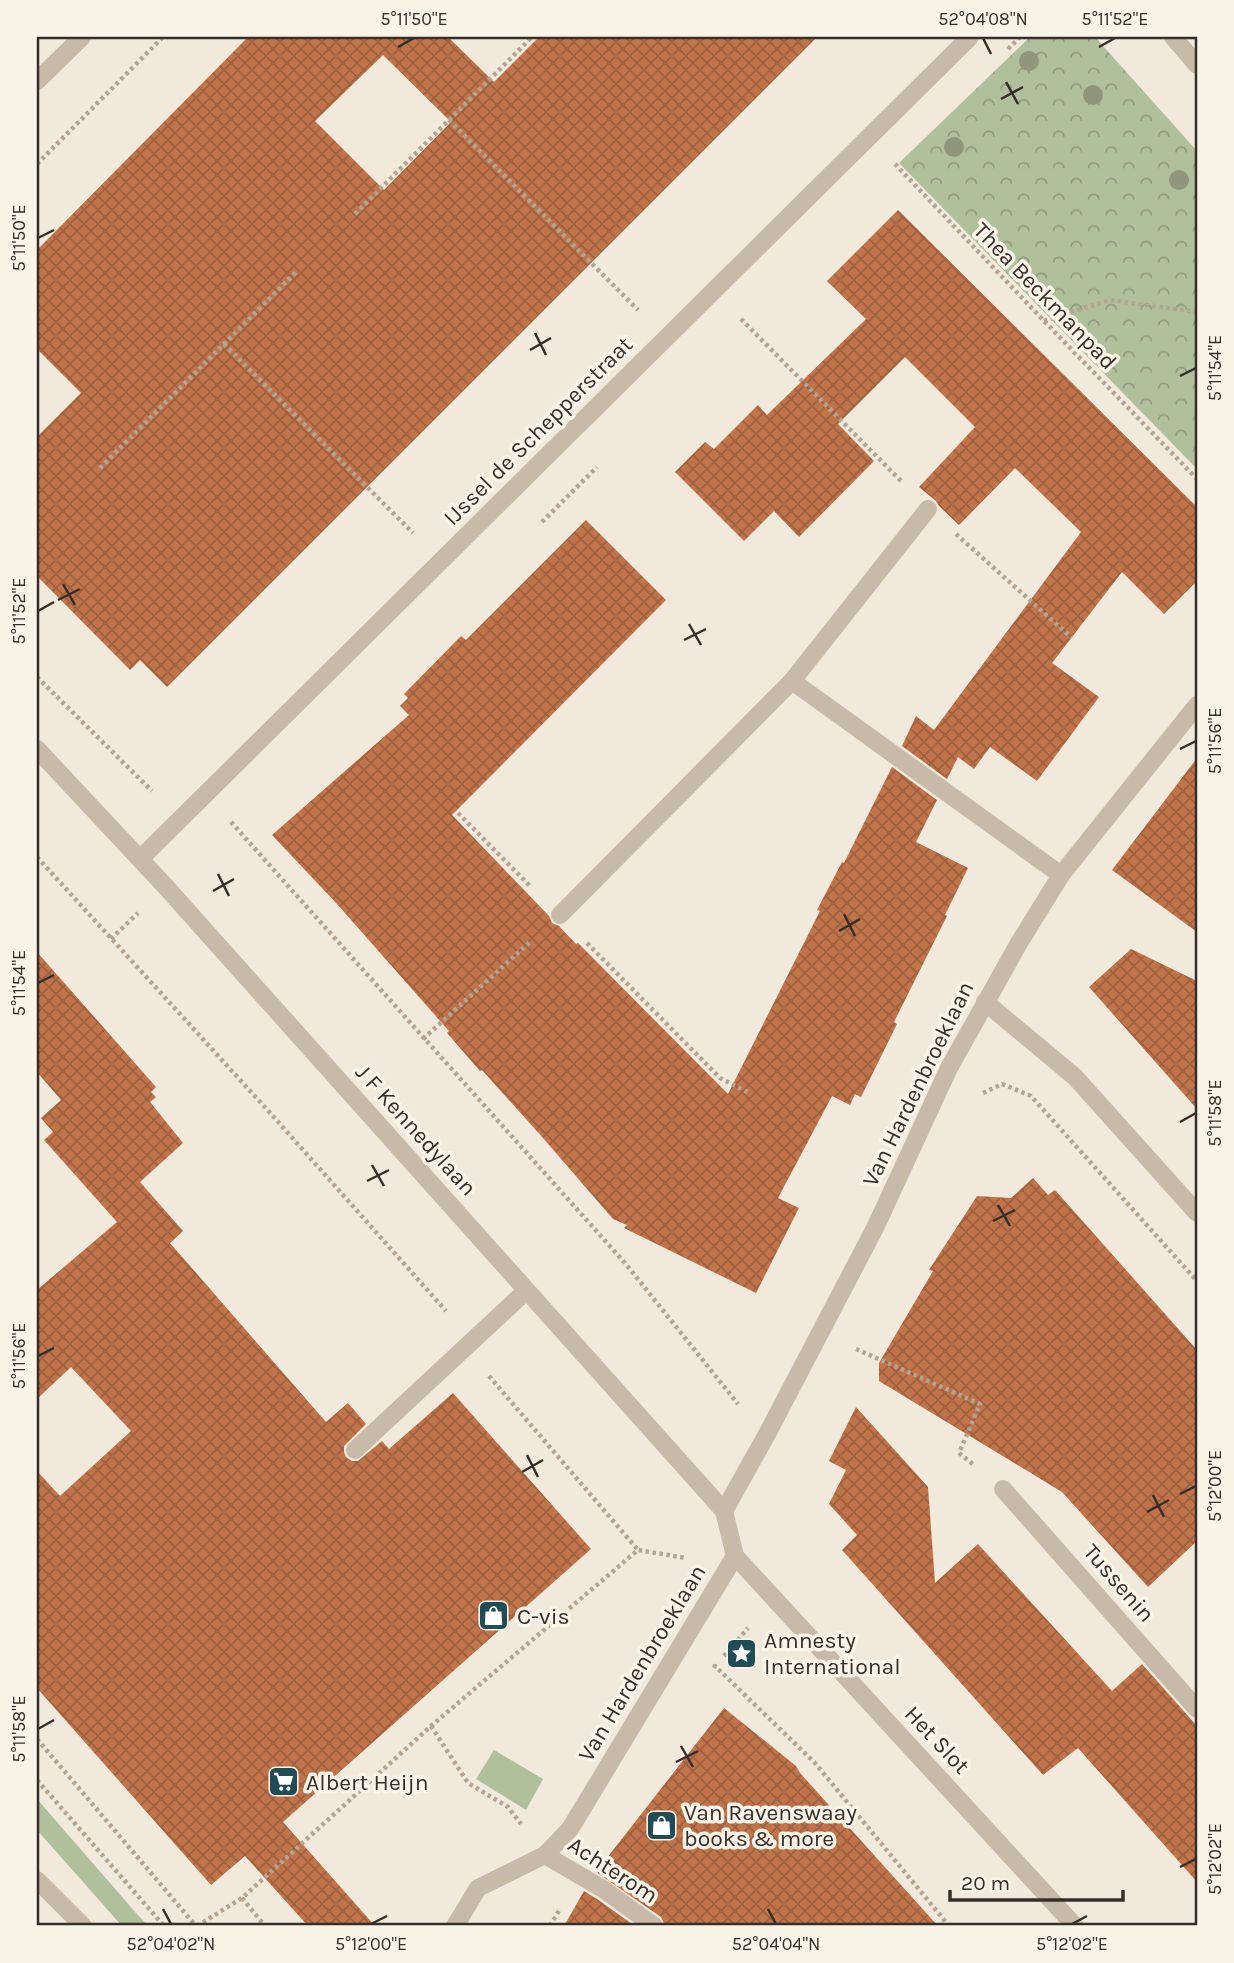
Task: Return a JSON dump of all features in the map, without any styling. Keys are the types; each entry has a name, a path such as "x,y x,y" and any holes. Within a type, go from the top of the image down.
{"street":[{"name":"IJssel de Schepperstraat","path":"140,859 970,37"},
{"path":"1173,37 1197,65"},
{"path":"37,81 75,39"},
{"path":"560,915 792,681 928,509"},
{"path":"792,681 1061,876"},
{"name":"Van Hardenbroeklaan","path":"724,1511 875,1228 949,1068 1018,943 1061,876 1197,705"},
{"name":"J F Kennedylaan","path":"37,749 140,859 724,1511 735,1556"},
{"path":"985,1002 1074,1077 1197,1213"},
{"path":"355,1450 526,1291"},
{"name":"Tussenin","path":"1003,1489 1197,1709"},
{"name":"Van Hardenbroeklaan","path":"455,1926 478,1888 545,1855 570,1829 735,1556"},
{"name":"Het Slot","path":"735,1556 1075,1926"},
{"name":"Achterom","path":"545,1855 603,1889 654,1926"},
{"path":"40,1884 66,1926"},
{"path":"40,1884 83,1926"}],"path":[{"path":"37,164 163,37"},
{"path":"355,214 532,37"},
{"path":"449,120 639,310"},
{"name":"Thea Beckmanpad","path":"868,136 1197,479"},
{"path":"100,468 297,271"},
{"path":"714,290 928,509 1072,638"},
{"path":"1044,321 1110,300 1197,312"},
{"path":"224,344 413,533"},
{"path":"37,677 150,790 197,802 233,823 625,1263 738,1405 766,1436"},
{"path":"458,813 720,1078 749,1093"},
{"path":"37,857 473,1341 489,1376 638,1550 431,1726 242,1898 197,1926 37,1739"},
{"path":"423,1039 560,915"},
{"path":"976,1096 1002,1084 1031,1096 1197,1281"},
{"path":"819,1334 979,1404 959,1453 1003,1489"},
{"name":"Van Hardenbroeklaan","path":"638,1550 695,1560 735,1556"},
{"path":"708,1678 750,1625"},
{"path":"715,1666 815,1763 949,1926"},
{"path":"431,1726 468,1783 508,1807 545,1855"},
{"path":"37,1780 164,1926"},
{"path":"550,1926 579,1875"},
{"path":"242,1898 265,1926"}],"green space":[{"path":"1030,37 1095,37 1197,151 1197,469 899,163"},
{"path":"494,1750 543,1779 526,1810 476,1779"},
{"path":"37,1799 148,1926 122,1926 37,1830"}],"building":[{"path":"248,37 448,37 494,82 539,37 817,37 167,687 140,660 130,670 37,576 37,437 81,393 37,349 37,250","holes":["383,55 451,122 384,190 315,121"]},
{"path":"898,210 1197,507 1197,581 1164,614 1122,572 1052,663 1099,697 1037,781 990,747 974,769 958,757 947,779 902,746 916,716 934,730 1081,532 1015,468 959,525 919,487 975,427 905,357 838,424 874,461 799,537 774,511 744,541 675,472 705,442 714,449 758,405 767,415 866,319 827,281"},
{"path":"586,520 666,600 452,815 549,916 552,923 578,943 728,1094 820,911 817,910 892,767 937,800 916,842 968,868 861,1097 855,1094 850,1105 832,1096 778,1198 799,1208 756,1293 624,1228 627,1225 613,1219 482,1070 480,1071 447,1033 449,1031 337,904 272,835 409,715 400,706 408,698 404,694 461,636 466,640"},
{"path":"1197,758 1197,932 1112,870"},
{"path":"1131,949 1197,981 1197,1109 1089,987"},
{"path":"37,952 156,1087 151,1092 156,1097 150,1102 183,1143 140,1182 183,1231 170,1243 326,1422 348,1403 366,1424 344,1446 346,1457 358,1461 382,1441 389,1449 453,1393 591,1549 283,1822 375,1926 308,1926 245,1856 211,1885 37,1688 37,1471 60,1496 131,1431 71,1367 37,1399 37,1290 117,1222 44,1140 53,1132 41,1118 61,1100 37,1072"},
{"path":"1033,1178 1048,1195 1055,1190 1197,1350 1197,1541 1148,1587 1062,1492 879,1381 879,1363 933,1271 929,1270 977,1196 1011,1198"},
{"path":"856,1407 928,1487 935,1583 978,1544 1112,1691 1142,1664 1197,1726 1197,1882 1078,1748 1043,1775 842,1550 857,1535 829,1504 846,1470 829,1461"},
{"path":"724,1708 796,1766 938,1926 665,1926 661,1917 596,1872"},
{"path":"584,1891 597,1899 635,1926 564,1926"}],"place":[{"name":"C-vis","path":"494,1616"},
{"name":"Amnesty International","path":"741,1653"},
{"name":"Albert Heijn","path":"283,1782"},
{"name":"Van Ravenswaay books & more","path":"661,1825"}]}
